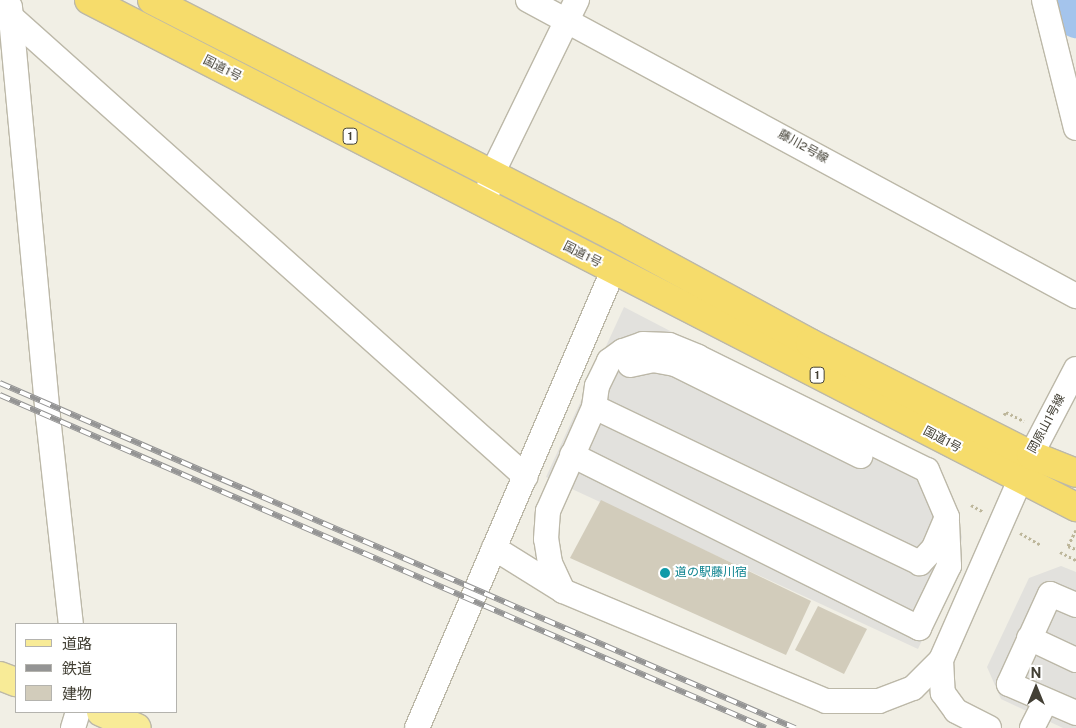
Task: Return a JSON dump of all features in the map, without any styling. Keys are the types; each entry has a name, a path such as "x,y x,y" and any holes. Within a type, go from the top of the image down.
{"highway":[{"name":"国道1号","path":"89,0 1020,481 1076,507"},
{"name":"1","path":"152,0 492,174 1031,455 1076,473"}],"main road":[{"path":"0,676 15,682"},
{"path":"103,713 136,728"}],"street":[{"name":"藤川2号線","path":"528,0 572,10 1076,296"},
{"path":"1044,0 1076,128"},
{"path":"7,7 526,477"},
{"path":"7,7 48,417 71,623"},
{"path":"484,205 492,174 572,10"},
{"path":"417,728 613,271"},
{"path":"563,591 550,563 547,530 548,511 572,455 594,407 597,386 609,361 623,351 643,344 669,345 927,470 947,517 949,566 918,628 572,455"},
{"path":"594,407 608,392 622,369 638,361 653,360 675,364 860,456"},
{"name":"岡原山1号線","path":"940,660 1031,455 1076,369"},
{"path":"594,407 920,563 934,548 947,517"},
{"path":"494,548 563,591 826,701 879,701 913,688 940,660"},
{"path":"1076,605 1050,594 1009,684 1076,713"},
{"path":"1029,638 1076,660"},
{"path":"940,660 943,693 956,711 989,728"},
{"path":"1032,728 1046,701"},
{"path":"73,728 78,713"}],"path":[{"path":"1076,529 1068,546 1076,549"},
{"path":"1060,552 1076,560"}],"shaded area":[{"path":"624,307 936,469 952,495 962,537 958,563 918,649 546,477"},
{"path":"1061,566 1076,572 1076,728 1063,728 1001,699 987,667 1029,578"}],"building":[{"name":"道の駅藤川宿","path":"601,500 811,601 786,655 570,558"},
{"path":"818,606 867,629 844,674 795,650"}],"waterway":[{"path":"1071,0 1076,18"}],"railway":[{"path":"0,383 795,728"},
{"path":"0,395 766,728"}],"place":[{"name":"道の駅藤川宿","path":"665,573"}]}
